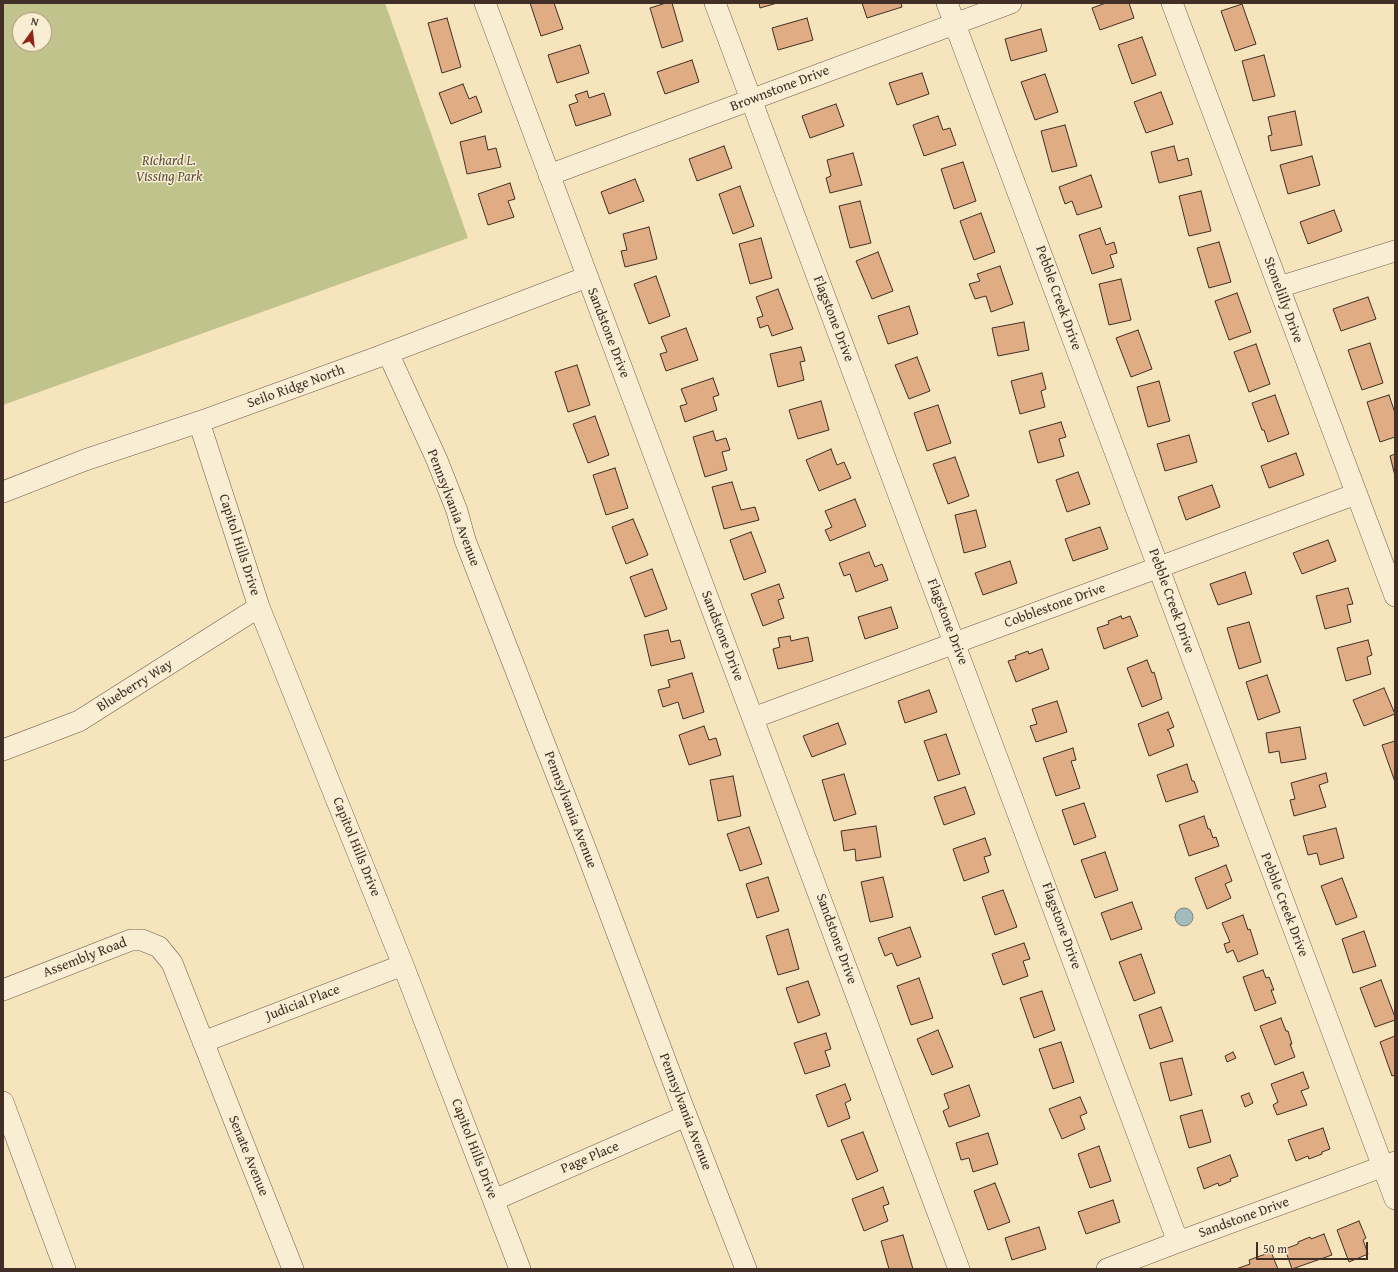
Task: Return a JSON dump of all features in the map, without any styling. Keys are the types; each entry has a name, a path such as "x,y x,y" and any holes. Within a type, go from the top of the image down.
{"street":[{"name":"Sandstone Drive","path":"485,3 959,1269"},
{"name":"Flagstone Drive","path":"715,3 1178,1242"},
{"name":"Pebble Creek Drive","path":"947,3 1158,567 1389,1165 1395,1199"},
{"name":"Brownstone Drive","path":"549,175 1010,3"},
{"name":"Stonelilly Drive","path":"1172,3 1395,596"},
{"path":"1279,287 1386,254"},
{"name":"Seilo Ridge North","path":"3,492 85,460 199,422 388,353 587,277"},
{"name":"Pennsylvania Avenue","path":"388,353 437,460 457,511 465,540 584,844 686,1116 746,1269"},
{"name":"Capitol Hills Drive","path":"199,422 259,607 403,965 520,1269"},
{"name":"Cobblestone Drive","path":"753,718 1356,494"},
{"name":"Blueberry Way","path":"3,750 79,721 259,607"},
{"name":"Assembly Road","path":"3,990 132,940 142,940 159,947 172,963 203,1042"},
{"name":"Judicial Place","path":"203,1042 403,965"},
{"name":"Senate Avenue","path":"203,1042 293,1269"},
{"path":"3,1102 65,1269"},
{"name":"Page Place","path":"494,1200 686,1116"},
{"name":"Sandstone Drive","path":"1107,1269 1389,1165"}],"green space":[{"name":"Richard L. Vissing Park","path":"3,3 385,3 468,238 3,405"}],"water":[{"path":"1180,908 1188,908 1193,913 1191,924 1188,926 1180,926 1175,921 1175,913"}],"building":[{"path":"530,3 554,3 563,29 541,36"},
{"path":"666,3 672,3 683,41 662,48 650,8"},
{"path":"759,3 777,3 760,8"},
{"path":"862,3 901,3 902,7 867,18"},
{"path":"1106,3 1129,3 1134,18 1100,30 1092,8"},
{"path":"1242,4 1256,44 1235,51 1221,11"},
{"path":"447,18 461,67 442,73 428,23"},
{"path":"807,18 813,40 778,50 772,28"},
{"path":"1041,29 1047,51 1011,61 1005,39"},
{"path":"1142,37 1156,75 1132,84 1118,45"},
{"path":"580,45 589,73 557,83 548,55"},
{"path":"1264,55 1275,96 1253,101 1242,61"},
{"path":"692,60 699,82 665,94 657,72"},
{"path":"922,73 929,94 897,105 889,83"},
{"path":"1045,74 1058,112 1035,120 1021,82"},
{"path":"463,84 469,99 476,96 482,112 451,124 439,93"},
{"path":"587,91 589,98 604,93 611,115 576,126 569,105 578,102 575,95"},
{"path":"1161,92 1173,124 1146,133 1134,102"},
{"path":"836,104 844,126 810,138 802,116"},
{"path":"1295,111 1302,145 1271,151 1268,136 1272,135 1268,117"},
{"path":"938,116 943,130 950,128 956,145 924,156 913,125"},
{"path":"1065,125 1077,166 1052,172 1041,131"},
{"path":"485,136 488,150 496,148 501,167 467,174 460,142"},
{"path":"724,146 732,168 697,181 689,159"},
{"path":"1174,146 1178,161 1188,158 1192,175 1159,183 1151,152"},
{"path":"853,153 862,185 830,193 826,178 831,176 827,160"},
{"path":"1312,156 1320,185 1288,194 1280,165"},
{"path":"963,162 976,201 954,209 941,169"},
{"path":"1091,175 1102,207 1077,215 1072,201 1065,204 1059,187"},
{"path":"635,179 644,201 609,214 601,192"},
{"path":"510,183 515,199 508,201 514,217 488,225 478,194"},
{"path":"740,186 754,226 733,234 719,194"},
{"path":"1201,191 1211,231 1189,236 1179,196"},
{"path":"860,201 871,243 850,248 839,206"},
{"path":"1334,210 1342,231 1308,244 1300,222"},
{"path":"981,213 995,252 974,260 960,221"},
{"path":"649,227 657,259 625,267 621,251 627,250 623,234"},
{"path":"1100,228 1106,245 1114,242 1117,253 1110,255 1114,267 1092,274 1079,235"},
{"path":"761,238 772,278 750,284 739,244"},
{"path":"1219,242 1231,282 1209,288 1197,248"},
{"path":"878,252 893,291 872,299 856,261"},
{"path":"1000,266 1013,304 991,312 986,296 975,299 969,284 980,281 977,274"},
{"path":"656,276 670,316 649,324 634,284"},
{"path":"1121,279 1131,320 1109,325 1099,284"},
{"path":"778,289 793,329 772,336 768,325 760,328 757,318 763,316 756,297"},
{"path":"1237,293 1251,332 1229,340 1215,301"},
{"path":"1368,297 1376,319 1341,331 1333,309"},
{"path":"909,306 918,334 888,344 878,316"},
{"path":"1024,322 1029,350 998,356 992,328"},
{"path":"686,328 698,360 666,371 660,354 667,352 661,337"},
{"path":"1138,330 1152,369 1131,377 1116,338"},
{"path":"1370,343 1383,383 1362,390 1348,350"},
{"path":"1256,344 1270,384 1249,392 1234,352"},
{"path":"801,347 805,361 800,362 804,380 778,387 770,354"},
{"path":"917,357 930,391 909,399 895,365"},
{"path":"577,365 590,405 568,412 555,372"},
{"path":"1042,373 1046,389 1041,391 1045,407 1020,414 1011,381"},
{"path":"713,378 719,395 713,397 717,410 685,422 680,406 687,404 681,389"},
{"path":"1159,381 1170,421 1148,427 1137,387"},
{"path":"1275,395 1289,434 1268,442 1252,403"},
{"path":"1389,395 1395,413 1395,437 1380,442 1367,402"},
{"path":"821,401 829,430 798,439 789,410"},
{"path":"938,405 951,443 927,451 914,413"},
{"path":"595,416 609,455 588,463 573,424"},
{"path":"1061,422 1066,437 1059,439 1064,456 1038,463 1029,431"},
{"path":"713,431 716,441 726,438 730,450 722,452 727,470 705,477 693,437"},
{"path":"1189,435 1197,462 1165,471 1157,444"},
{"path":"831,449 837,465 844,462 851,478 819,491 806,460"},
{"path":"1296,453 1304,475 1269,488 1261,466"},
{"path":"1395,454 1395,476 1390,456"},
{"path":"955,457 969,496 948,504 933,464"},
{"path":"615,468 628,508 606,515 593,475"},
{"path":"1078,472 1090,504 1067,512 1056,480"},
{"path":"732,482 741,510 755,507 759,520 724,529 712,487"},
{"path":"1212,485 1220,507 1186,520 1178,497"},
{"path":"855,499 866,526 830,541 825,530 832,527 825,511"},
{"path":"976,510 986,547 964,553 955,515"},
{"path":"633,519 648,555 626,564 612,527"},
{"path":"1100,527 1108,549 1073,561 1065,539"},
{"path":"751,532 766,572 744,580 730,540"},
{"path":"1328,540 1336,561 1302,574 1293,553"},
{"path":"869,552 875,567 882,564 888,580 856,592 850,574 844,576 839,563"},
{"path":"1010,561 1017,583 983,595 975,573"},
{"path":"652,569 667,609 645,617 630,577"},
{"path":"1245,572 1252,594 1218,605 1210,584"},
{"path":"779,584 784,598 778,600 784,618 763,626 751,594"},
{"path":"1348,588 1353,604 1347,605 1351,622 1325,629 1316,596"},
{"path":"891,607 898,628 865,639 858,617"},
{"path":"1121,616 1122,619 1130,616 1138,636 1104,649 1097,628 1109,624 1108,621"},
{"path":"1249,622 1261,662 1239,669 1227,628"},
{"path":"668,630 671,642 680,640 685,658 651,666 644,635"},
{"path":"790,636 791,641 808,637 813,661 778,669 773,649 780,647 778,638"},
{"path":"1368,640 1372,655 1367,657 1371,674 1346,681 1337,648"},
{"path":"1042,649 1049,669 1016,682 1008,661 1016,659 1015,656 1028,651 1029,654"},
{"path":"1147,660 1152,673 1154,672 1162,699 1142,707 1127,668"},
{"path":"692,673 704,712 683,719 678,702 663,707 658,690 670,687 668,680"},
{"path":"1267,675 1280,712 1258,720 1246,682"},
{"path":"1384,688 1395,714 1364,726 1353,700"},
{"path":"929,690 937,712 905,723 898,701"},
{"path":"1057,701 1067,732 1036,742 1030,726 1037,724 1032,709"},
{"path":"1168,712 1174,727 1167,730 1169,731 1174,746 1149,756 1138,724"},
{"path":"838,723 846,744 812,757 803,736"},
{"path":"704,726 709,740 716,738 721,755 689,765 679,735"},
{"path":"1300,727 1306,759 1281,763 1279,751 1269,753 1266,733"},
{"path":"946,734 960,774 938,781 924,741"},
{"path":"1395,741 1395,782 1382,745"},
{"path":"1073,748 1076,760 1071,761 1080,788 1056,796 1043,758"},
{"path":"1187,764 1192,781 1194,781 1198,792 1166,802 1157,775"},
{"path":"1326,773 1328,782 1319,785 1326,807 1294,816 1290,800 1295,799 1291,783"},
{"path":"844,774 856,814 834,821 822,780"},
{"path":"733,776 741,816 718,821 710,780"},
{"path":"965,787 975,814 944,825 934,797"},
{"path":"1084,803 1096,837 1074,845 1062,810"},
{"path":"1204,816 1208,829 1210,829 1213,838 1216,837 1219,846 1189,856 1179,825"},
{"path":"876,826 881,857 856,861 855,849 844,851 841,831"},
{"path":"749,827 762,864 740,871 727,834"},
{"path":"1336,828 1344,858 1320,865 1317,853 1308,855 1303,836"},
{"path":"985,838 991,855 984,857 989,872 964,881 953,849"},
{"path":"1105,852 1118,890 1095,898 1081,860"},
{"path":"1226,865 1232,881 1225,884 1231,898 1207,909 1195,878"},
{"path":"768,877 779,911 757,918 746,884"},
{"path":"883,877 893,917 870,922 861,882"},
{"path":"1342,878 1357,917 1336,925 1321,886"},
{"path":"1003,890 1017,927 995,935 982,897"},
{"path":"1132,902 1142,929 1111,940 1101,913"},
{"path":"1243,915 1248,930 1250,929 1258,954 1238,962 1233,950 1227,953 1224,944 1230,942 1222,923"},
{"path":"910,927 921,957 897,966 892,953 885,956 878,938"},
{"path":"788,929 799,969 778,975 766,936"},
{"path":"1364,931 1376,966 1353,973 1342,939"},
{"path":"1024,943 1030,959 1023,961 1028,976 1003,985 992,954"},
{"path":"1141,954 1155,993 1134,1001 1119,962"},
{"path":"1263,970 1266,978 1269,977 1274,990 1271,990 1276,1003 1255,1011 1243,977"},
{"path":"919,978 933,1018 911,1025 897,986"},
{"path":"1381,980 1395,1020 1375,1027 1360,988"},
{"path":"808,981 820,1015 798,1023 786,988"},
{"path":"1042,991 1055,1030 1034,1038 1020,998"},
{"path":"1161,1007 1173,1041 1150,1049 1139,1015"},
{"path":"1281,1018 1286,1031 1288,1031 1292,1044 1290,1044 1295,1057 1275,1065 1260,1026"},
{"path":"938,1030 953,1067 932,1075 917,1039"},
{"path":"826,1033 831,1049 825,1051 830,1066 805,1074 794,1043"},
{"path":"1395,1036 1395,1075 1392,1076 1380,1042"},
{"path":"1061,1042 1074,1082 1053,1089 1039,1049"},
{"path":"1233,1052 1236,1058 1227,1062 1225,1056"},
{"path":"1182,1058 1192,1095 1170,1101 1160,1063"},
{"path":"1303,1072 1309,1088 1301,1091 1307,1105 1277,1115 1273,1105 1278,1102 1271,1084"},
{"path":"845,1084 851,1100 845,1103 850,1118 828,1127 816,1095"},
{"path":"969,1085 980,1116 949,1127 943,1111 949,1108 944,1094"},
{"path":"1249,1093 1253,1103 1245,1107 1241,1096"},
{"path":"1080,1097 1087,1113 1080,1116 1085,1129 1062,1139 1049,1109"},
{"path":"1202,1110 1211,1142 1189,1148 1180,1116"},
{"path":"1323,1128 1330,1149 1309,1159 1308,1156 1296,1161 1288,1140"},
{"path":"863,1132 878,1171 857,1180 841,1140"},
{"path":"988,1133 998,1164 973,1172 969,1158 961,1160 956,1143"},
{"path":"1099,1146 1111,1181 1090,1188 1078,1154"},
{"path":"1230,1155 1238,1176 1219,1186 1218,1183 1204,1189 1197,1168"},
{"path":"995,1183 1010,1222 988,1230 974,1191"},
{"path":"883,1187 889,1204 883,1206 888,1221 864,1231 852,1199"},
{"path":"1113,1200 1120,1222 1086,1234 1078,1212"},
{"path":"1359,1221 1366,1238 1363,1240 1368,1254 1349,1262 1337,1230"},
{"path":"1039,1227 1046,1249 1012,1260 1005,1238"},
{"path":"1324,1234 1332,1255 1292,1269 1285,1249 1310,1237 1311,1239"},
{"path":"903,1235 913,1269 889,1269 881,1241"},
{"path":"1271,1252 1278,1269 1236,1269 1250,1264 1249,1260"}]}
